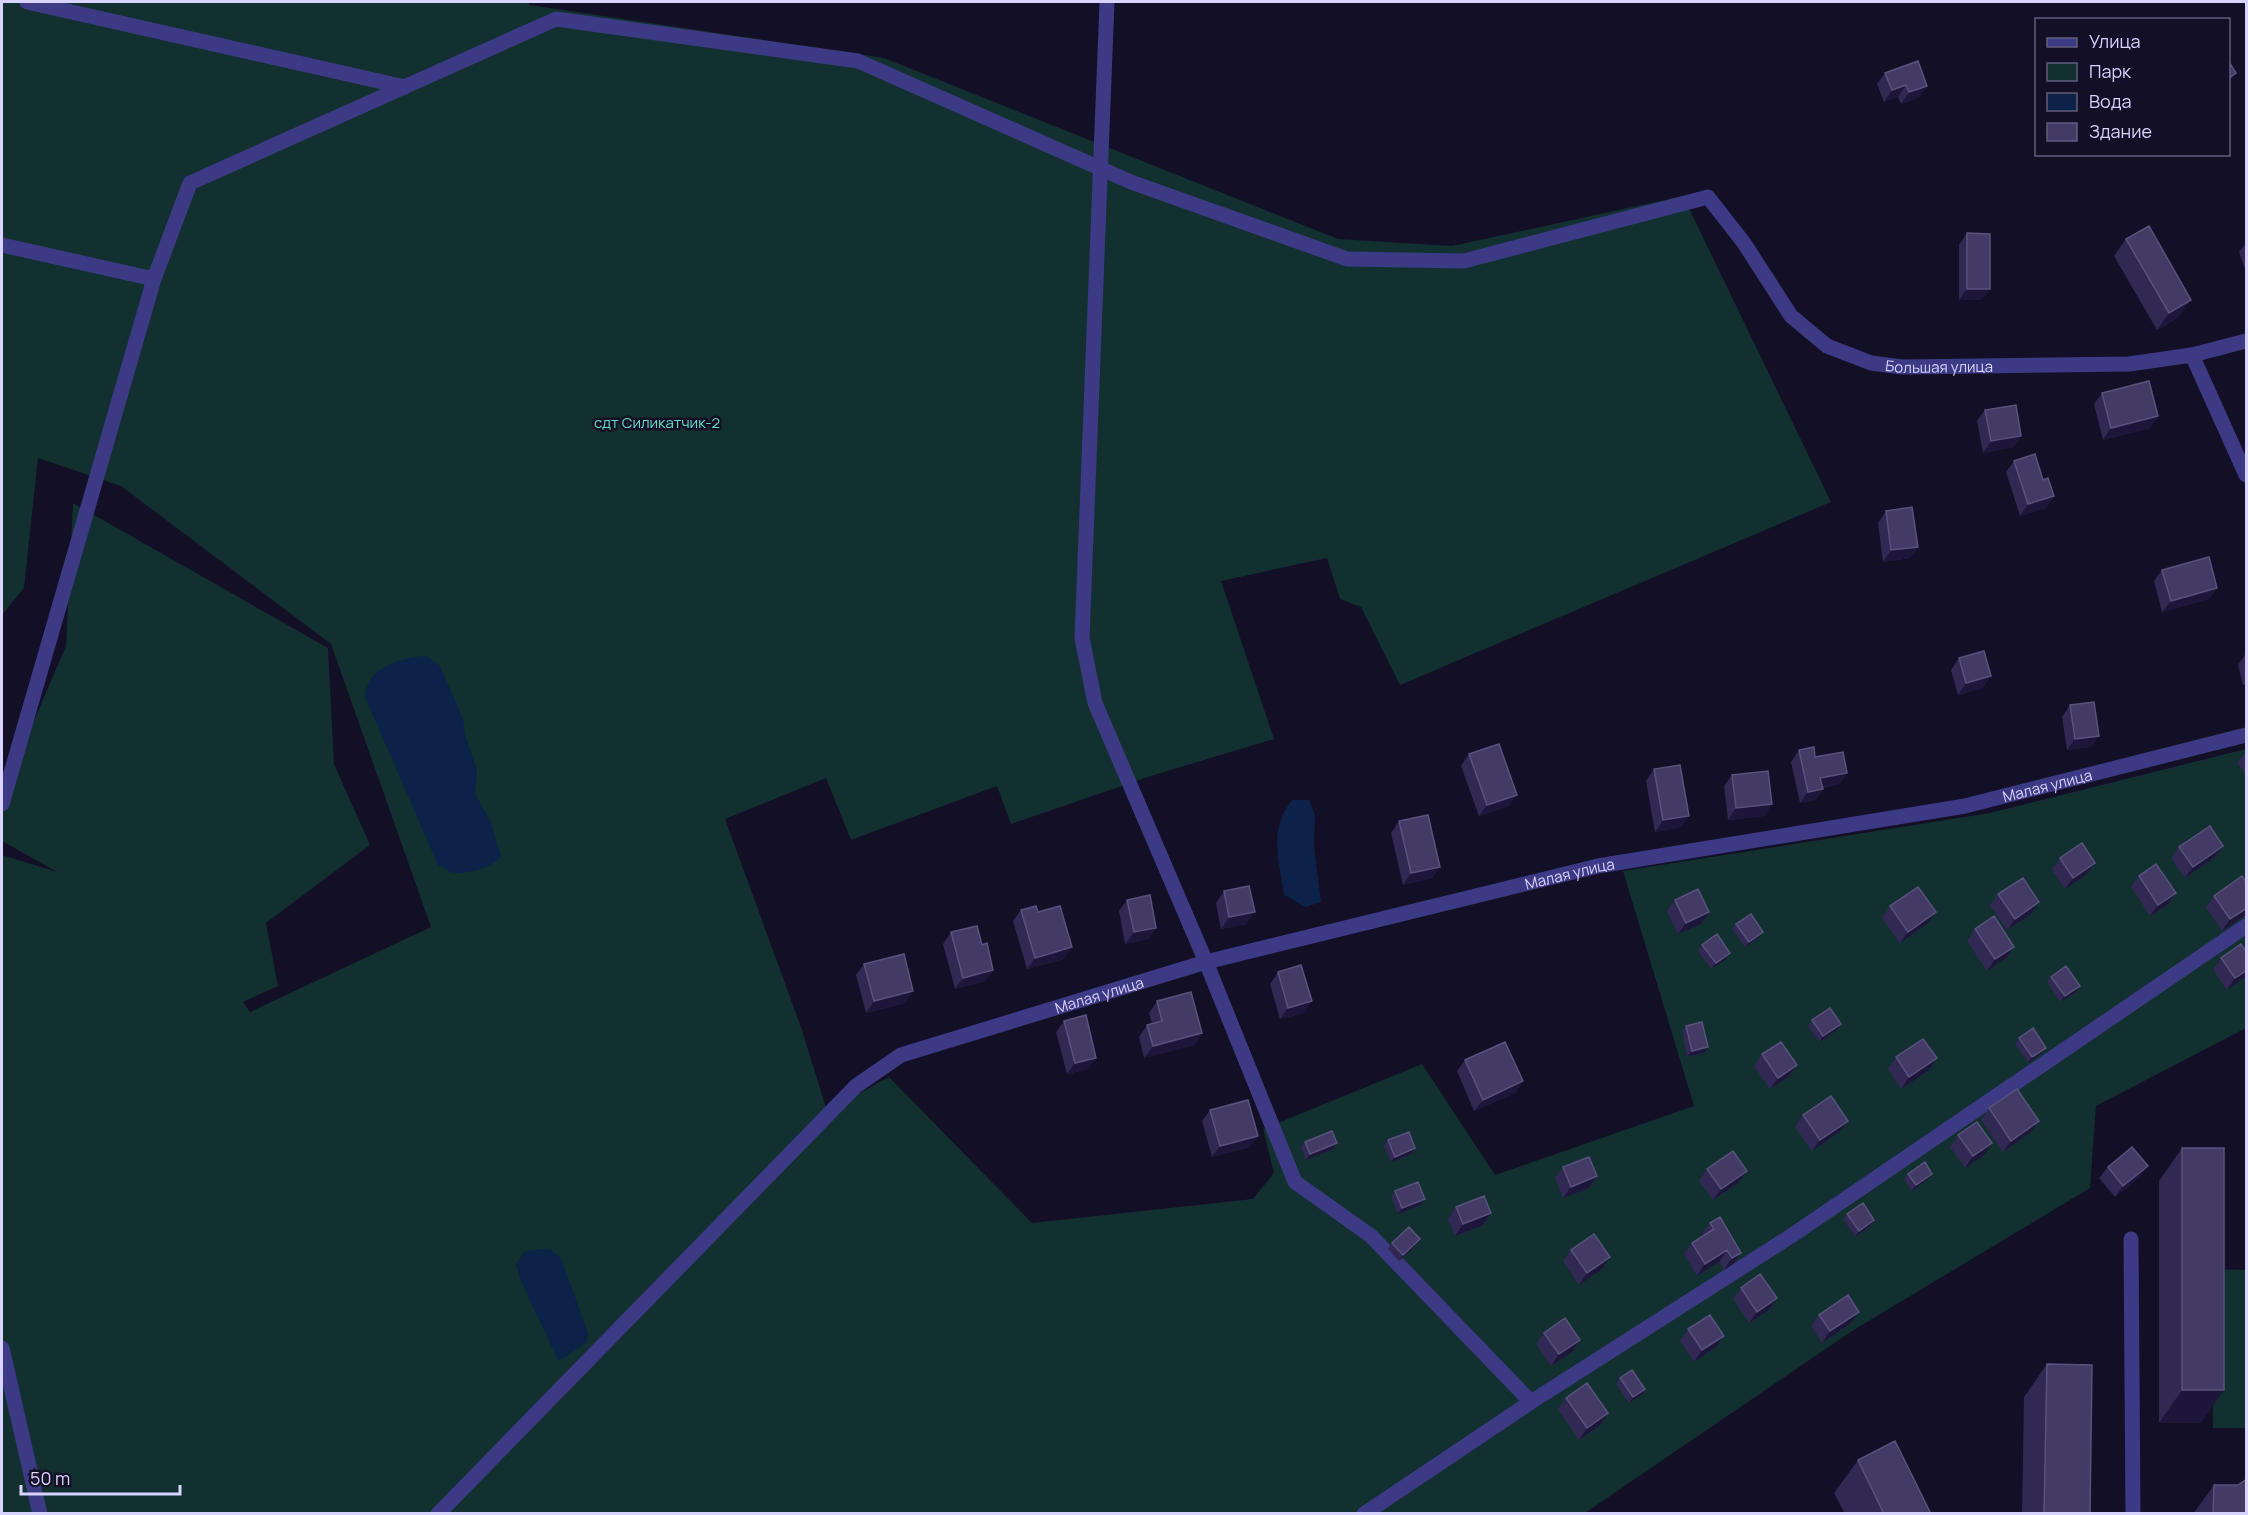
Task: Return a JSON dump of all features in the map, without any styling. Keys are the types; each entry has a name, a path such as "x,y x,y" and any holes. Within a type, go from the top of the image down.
{"street":[{"path":"27,2 405,87"},
{"path":"1107,2 1082,638 1095,703 1206,962 1295,1182 1371,1236 1531,1402"},
{"path":"2,804 154,279 190,183 556,19 858,61 1102,167"},
{"name":"Большая улица","path":"1102,167 1131,182 1347,259 1464,261 1708,197 1744,243 1791,316 1827,346 1871,363 1902,367 2129,364 2192,355 2247,341"},
{"path":"2,245 154,279"},
{"path":"2192,355 2247,475"},
{"name":"Малая улица","path":"438,1514 856,1086 901,1055 1206,962 1598,866 1965,806 2247,735"},
{"path":"1364,1514 1531,1402 1791,1236 2247,926"},
{"path":"2131,1239 2133,1514"},
{"path":"2,1348 40,1514"}],"green space":[{"name":"сдт Силикатчик-2","path":"2,2 528,2 530,5 884,58 1338,239 1452,246 1683,196 1831,502 1400,685 1361,607 1340,599 1327,558 1221,581 1274,739 1154,775 1011,824 997,786 851,840 826,778 725,819 802,1030 827,1111 889,1077 1032,1223 1253,1199 1274,1173 1263,1129 1422,1064 1495,1175 1694,1106 1623,871 1990,813 2246,749 2246,1028 2096,1106 2090,1188 1852,1331 1585,1513 2,1513 2,855 57,872 2,841 2,795 66,646 73,503 328,648 334,764 370,845 266,923 278,986 243,1002 250,1012 431,927 331,644 121,486 38,458 24,588 2,615"},
{"path":"2213,1269 2246,1270 2246,1428 2213,1428"}],"water":[{"path":"427,656 440,666 463,719 465,735 477,770 475,794 491,822 501,857 492,864 470,872 451,872 438,865 365,697 367,687 378,671 397,662"},
{"path":"1292,800 1309,800 1315,815 1314,847 1321,902 1306,907 1284,895 1278,857 1280,823"},
{"path":"551,1250 561,1258 588,1333 587,1342 558,1360 521,1281 516,1264 524,1252"}],"building":[{"path":"1918,61 1927,86 1909,92 1906,85 1892,90 1885,73"},
{"path":"2230,64 2236,73 2230,77"},
{"path":"2149,226 2191,300 2169,313 2126,239"},
{"path":"1967,233 1990,234 1990,289 1967,289"},
{"path":"2149,381 2158,416 2111,428 2102,393"},
{"path":"2016,405 2021,436 1991,441 1985,410"},
{"path":"2035,454 2043,480 2048,478 2054,496 2028,504 2014,461"},
{"path":"1912,507 1918,547 1891,550 1886,511"},
{"path":"2209,557 2217,588 2171,601 2162,570"},
{"path":"1984,651 1991,676 1966,683 1959,658"},
{"path":"2094,702 2099,736 2075,739 2070,705"},
{"path":"1499,744 1517,795 1487,805 1469,754"},
{"path":"1814,747 1815,757 1843,752 1847,773 1820,778 1823,789 1808,792 1799,750"},
{"path":"1680,765 1689,816 1663,820 1654,769"},
{"path":"1768,771 1772,804 1736,808 1732,775"},
{"path":"1428,815 1440,867 1411,873 1399,821"},
{"path":"2210,826 2223,846 2193,867 2179,847"},
{"path":"2082,843 2095,863 2073,878 2060,858"},
{"path":"2156,864 2176,893 2158,905 2139,876"},
{"path":"2242,876 2247,883 2247,908 2230,919 2214,896"},
{"path":"2023,878 2039,902 2015,919 1998,894"},
{"path":"1249,886 1255,912 1229,917 1224,891"},
{"path":"1918,887 1936,912 1908,932 1890,906"},
{"path":"1698,889 1709,912 1686,923 1675,900"},
{"path":"1150,895 1156,928 1134,932 1127,900"},
{"path":"1036,906 1038,912 1060,906 1072,947 1035,958 1021,910"},
{"path":"1751,914 1763,932 1749,942 1736,924"},
{"path":"1994,916 2014,947 1995,959 1975,929"},
{"path":"977,926 982,945 987,943 993,970 963,978 951,932"},
{"path":"1717,934 1730,953 1716,963 1702,945"},
{"path":"2241,944 2247,953 2247,970 2235,978 2221,958"},
{"path":"904,954 913,991 874,1001 864,964"},
{"path":"1301,965 1312,1001 1288,1008 1278,972"},
{"path":"2066,966 2080,986 2065,996 2051,977"},
{"path":"1191,992 1202,1033 1153,1046 1147,1025 1162,1021 1157,1001"},
{"path":"1830,1008 1841,1024 1823,1036 1812,1020"},
{"path":"1086,1015 1096,1058 1075,1063 1064,1021"},
{"path":"1702,1022 1708,1047 1692,1051 1686,1026"},
{"path":"2033,1028 2046,1048 2032,1057 2019,1038"},
{"path":"1923,1039 1937,1058 1909,1077 1896,1057"},
{"path":"1505,1042 1523,1081 1483,1100 1465,1060"},
{"path":"1781,1042 1797,1065 1778,1078 1762,1054"},
{"path":"2017,1089 2039,1121 2011,1141 1989,1108"},
{"path":"1831,1096 1848,1121 1820,1140 1803,1115"},
{"path":"1248,1100 1258,1136 1220,1146 1210,1110"},
{"path":"1977,1122 1992,1143 1973,1156 1958,1135"},
{"path":"1332,1131 1337,1143 1310,1154 1305,1142"},
{"path":"1409,1132 1415,1148 1395,1157 1388,1140"},
{"path":"2132,1147 2148,1166 2123,1186 2108,1167"},
{"path":"2182,1148 2224,1148 2224,1390 2182,1390"},
{"path":"1733,1151 1747,1171 1721,1189 1707,1169"},
{"path":"1589,1157 1597,1176 1571,1187 1563,1167"},
{"path":"1925,1162 1932,1174 1916,1185 1908,1174"},
{"path":"1418,1182 1425,1199 1402,1208 1395,1191"},
{"path":"1484,1196 1491,1213 1463,1224 1456,1207"},
{"path":"1863,1203 1874,1220 1859,1231 1847,1214"},
{"path":"1720,1217 1741,1253 1732,1258 1727,1250 1705,1264 1692,1243 1714,1229 1710,1223"},
{"path":"1409,1227 1420,1239 1403,1255 1392,1243"},
{"path":"1594,1234 1610,1257 1587,1273 1571,1250"},
{"path":"1760,1274 1777,1298 1757,1312 1741,1288"},
{"path":"1848,1295 1859,1312 1830,1331 1819,1315"},
{"path":"1710,1315 1724,1336 1702,1350 1688,1329"},
{"path":"1565,1318 1580,1340 1559,1354 1544,1333"},
{"path":"2047,1364 2092,1365 2090,1514 2044,1514"},
{"path":"1632,1370 1645,1389 1633,1397 1620,1378"},
{"path":"1587,1383 1608,1413 1587,1428 1566,1398"},
{"path":"1895,1441 1931,1514 1884,1514 1858,1460"},
{"path":"2247,1479 2247,1514 2213,1514 2214,1485 2238,1485"}]}
